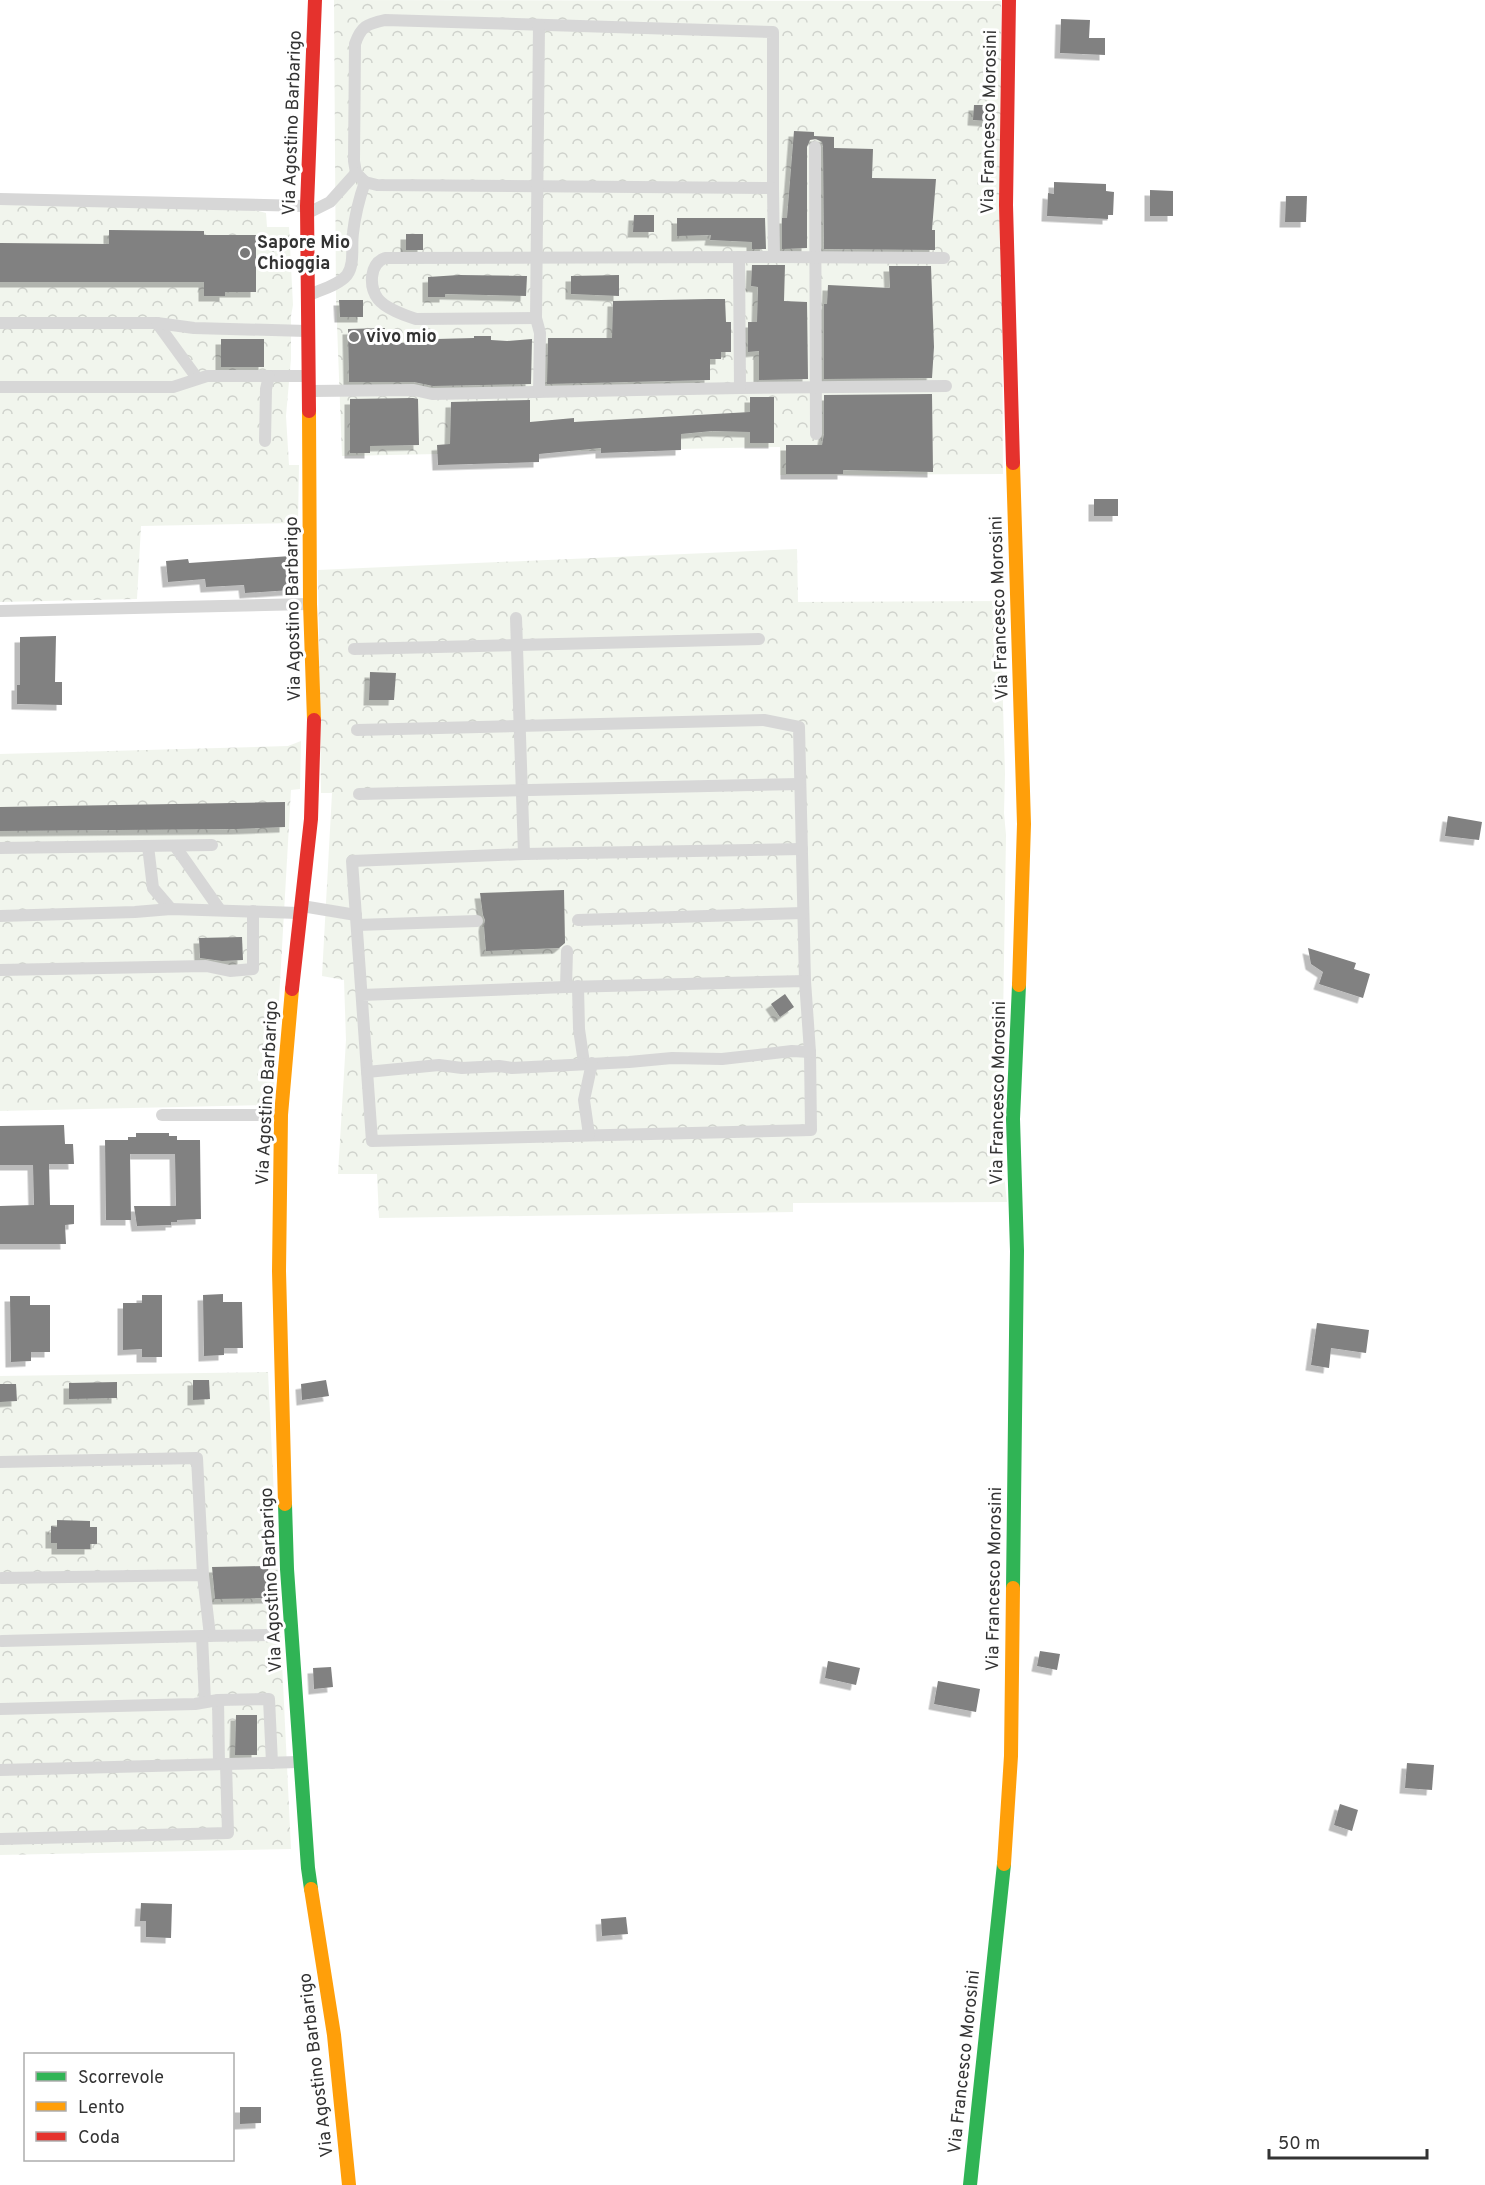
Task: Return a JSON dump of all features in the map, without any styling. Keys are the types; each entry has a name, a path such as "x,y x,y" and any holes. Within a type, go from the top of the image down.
{"street":[{"name":"Via Agostino Barbarigo","path":"315,0 307,210 310,604 314,718 311,819 287,1038 282,1115 279,1271 287,1569 308,1868 334,2035 349,2185"},
{"name":"Via Francesco Morosini","path":"970,2185 1003,1877 1011,1756 1017,1251 1013,1119 1022,927 1024,824 1006,205 1009,0"}],"lane":[{"path":"308,295 340,281 347,274 352,262 360,177 354,161 355,44 359,32 369,23 385,20 773,32 774,256"},
{"path":"539,25 536,318 540,333 539,392"},
{"path":"815,147 816,434"},
{"path":"0,199 307,210 330,202 360,177"},
{"path":"360,177 377,185 773,188"},
{"path":"536,318 416,319 401,314 379,300 372,287 372,271 378,261 385,258 774,256 944,258"},
{"path":"739,257 740,388"},
{"path":"0,323 158,323 194,328 309,332"},
{"path":"158,323 197,378"},
{"path":"266,441 268,375"},
{"path":"0,387 172,387 197,378 309,376"},
{"path":"310,391 414,390 432,394 946,386"},
{"path":"0,611 310,604"},
{"path":"516,618 524,854"},
{"path":"354,649 759,639"},
{"path":"357,730 764,720 799,727 811,1130 372,1141 352,861 524,854 802,849"},
{"path":"359,794 800,784"},
{"path":"0,848 212,845"},
{"path":"148,846 153,888 171,909"},
{"path":"175,846 220,910"},
{"path":"0,916 171,909 301,910 357,920 477,921"},
{"path":"0,970 206,966 230,971 254,969 254,911"},
{"path":"578,920 803,914"},
{"path":"567,951 579,1029 588,1063 584,1100 589,1135"},
{"path":"362,994 805,981"},
{"path":"367,1072 440,1065 462,1068 499,1066 512,1068 672,1058 722,1059 792,1051 810,1052"},
{"path":"162,1115 282,1115"},
{"path":"0,1462 197,1458 206,1636 205,1702"},
{"path":"2,1578 203,1575"},
{"path":"2,1641 267,1635"},
{"path":"0,1709 269,1699 272,1763"},
{"path":"0,1839 228,1833 218,1700"},
{"path":"0,1770 301,1762"}],"green space":[{"path":"334,0 1001,1 1003,474 780,475 780,447 342,456 336,298"},
{"path":"0,203 243,207 266,213 267,227 289,227 293,305 286,416 289,465 299,465 298,523 141,526 137,599 0,602"},
{"path":"797,549 798,602 1000,601 1006,835 1001,1147 1007,1202 793,1203 793,1212 379,1218 377,1174 338,1174 346,1040 344,980 322,976 332,793 321,793 318,570"},
{"path":"301,741 300,789 291,790 273,1105 0,1111 0,754 288,746"},
{"path":"268,1372 291,1849 0,1855 0,1376"}],"building":[{"path":"1061,19 1090,20 1089,38 1105,38 1105,55 1060,53"},
{"path":"974,105 989,105 988,121 973,120"},
{"path":"794,131 814,132 814,136 834,137 834,148 873,149 872,178 936,179 932,230 935,230 935,250 824,249 823,147 822,142 816,139 810,140 807,147 807,248 782,249 782,218 787,218"},
{"path":"1054,182 1106,184 1106,191 1114,192 1113,215 1108,215 1108,219 1047,216 1048,193 1054,194"},
{"path":"1150,190 1173,191 1173,216 1150,216"},
{"path":"1286,196 1307,196 1306,222 1285,222"},
{"path":"634,215 654,215 654,232 633,232"},
{"path":"677,218 765,218 766,249 752,249 752,242 710,240 711,235 677,236"},
{"path":"109,230 204,231 204,235 256,235 256,292 225,292 225,296 204,296 204,282 0,282 0,243 109,244"},
{"path":"406,234 423,234 423,250 406,250"},
{"path":"752,265 785,265 784,301 807,302 808,379 759,380 759,351 748,352 748,322 757,322 758,287 751,286"},
{"path":"889,266 931,266 934,347 932,378 824,379 824,304 827,304 828,285 890,288"},
{"path":"619,275 619,296 571,294 571,276"},
{"path":"527,276 526,296 445,294 445,297 428,297 428,277"},
{"path":"725,299 726,322 731,322 731,352 721,352 721,359 710,359 710,380 547,384 548,338 612,338 613,301"},
{"path":"339,300 363,300 363,317 340,317"},
{"path":"385,328 384,343 437,342 437,339 474,338 474,336 491,336 491,340 507,341 532,339 531,384 433,386 414,382 349,382 348,329"},
{"path":"221,339 264,339 264,367 221,367"},
{"path":"932,394 933,472 843,470 843,474 786,474 786,445 822,445 824,395"},
{"path":"750,397 774,397 774,443 750,443 750,432 712,431 681,434 681,450 601,453 601,448 539,454 539,462 438,465 437,445 450,444 451,402 530,400 530,422 574,418 574,422 750,412"},
{"path":"350,399 418,399 419,445 370,446 370,453 350,453"},
{"path":"1094,499 1118,499 1118,516 1094,516"},
{"path":"291,556 291,590 245,593 244,585 206,587 205,579 168,582 166,561 188,559 189,563"},
{"path":"56,636 55,682 62,682 62,705 17,704 17,685 20,685 20,637"},
{"path":"370,672 396,673 394,700 369,700"},
{"path":"285,802 285,827 0,831 0,807"},
{"path":"1448,816 1482,822 1479,840 1445,836"},
{"path":"564,890 565,943 559,948 486,951 485,920 480,893"},
{"path":"242,937 243,960 222,961 200,958 199,938"},
{"path":"1308,948 1356,963 1354,969 1370,974 1363,998 1319,984 1323,972 1311,964"},
{"path":"785,994 794,1007 780,1017 771,1004"},
{"path":"64,1125 65,1144 73,1144 74,1164 49,1164 50,1205 74,1205 74,1224 65,1225 66,1244 0,1244 0,1206 34,1205 33,1165 0,1165 0,1126"},
{"path":"136,1133 169,1133 169,1136 177,1136 177,1140 200,1140 201,1219 177,1220 177,1222 171,1222 171,1225 137,1226 134,1206 176,1206 175,1154 130,1154 131,1220 106,1220 105,1140 128,1140 128,1137 136,1137"},
{"path":"223,1294 223,1302 242,1302 243,1348 224,1348 224,1355 204,1356 203,1295"},
{"path":"142,1295 162,1295 162,1357 142,1357 142,1349 123,1350 123,1303 142,1303"},
{"path":"10,1296 30,1296 30,1305 50,1305 50,1352 31,1352 31,1361 11,1362"},
{"path":"1317,1323 1369,1330 1366,1353 1331,1348 1329,1368 1311,1365"},
{"path":"193,1380 209,1380 210,1399 193,1400"},
{"path":"326,1380 329,1396 302,1400 301,1384"},
{"path":"117,1382 117,1398 69,1399 69,1383"},
{"path":"0,1384 16,1384 17,1401 0,1402"},
{"path":"57,1520 90,1521 90,1527 97,1527 97,1544 90,1544 90,1549 57,1549 57,1543 51,1543 51,1526 57,1527"},
{"path":"268,1566 270,1598 215,1599 212,1567"},
{"path":"1040,1651 1060,1654 1057,1670 1037,1666"},
{"path":"828,1661 860,1668 856,1685 825,1678"},
{"path":"331,1667 333,1687 314,1689 313,1668"},
{"path":"938,1681 980,1689 976,1712 934,1704"},
{"path":"236,1715 257,1715 257,1755 235,1755"},
{"path":"1407,1763 1434,1765 1432,1790 1405,1788"},
{"path":"1340,1804 1358,1810 1352,1831 1334,1825"},
{"path":"141,1903 172,1904 171,1938 146,1937 146,1921 140,1921"},
{"path":"626,1917 628,1934 602,1936 601,1919"},
{"path":"240,2107 261,2107 261,2123 240,2124"}],"traffic: fast":[{"path":"1013,1588 1017,1251 1013,1119 1019,985"},
{"path":"285,1504 287,1569 311,1889"},
{"path":"970,2185 1004,1864"}],"traffic: slow":[{"path":"309,411 310,604 314,720"},
{"path":"1013,463 1024,824 1019,985"},
{"path":"285,1504 279,1271 281,1115 292,989"},
{"path":"1004,1864 1011,1756 1013,1588"},
{"path":"311,1889 334,2035 349,2185"}],"traffic: jam":[{"path":"309,411 307,206 315,0"},
{"path":"1009,0 1006,205 1013,463"},
{"path":"292,989 311,819 314,720"}],"place":[{"name":"Sapore Mio Chioggia","path":"245,253"},
{"name":"vivo mio","path":"354,337"}]}
